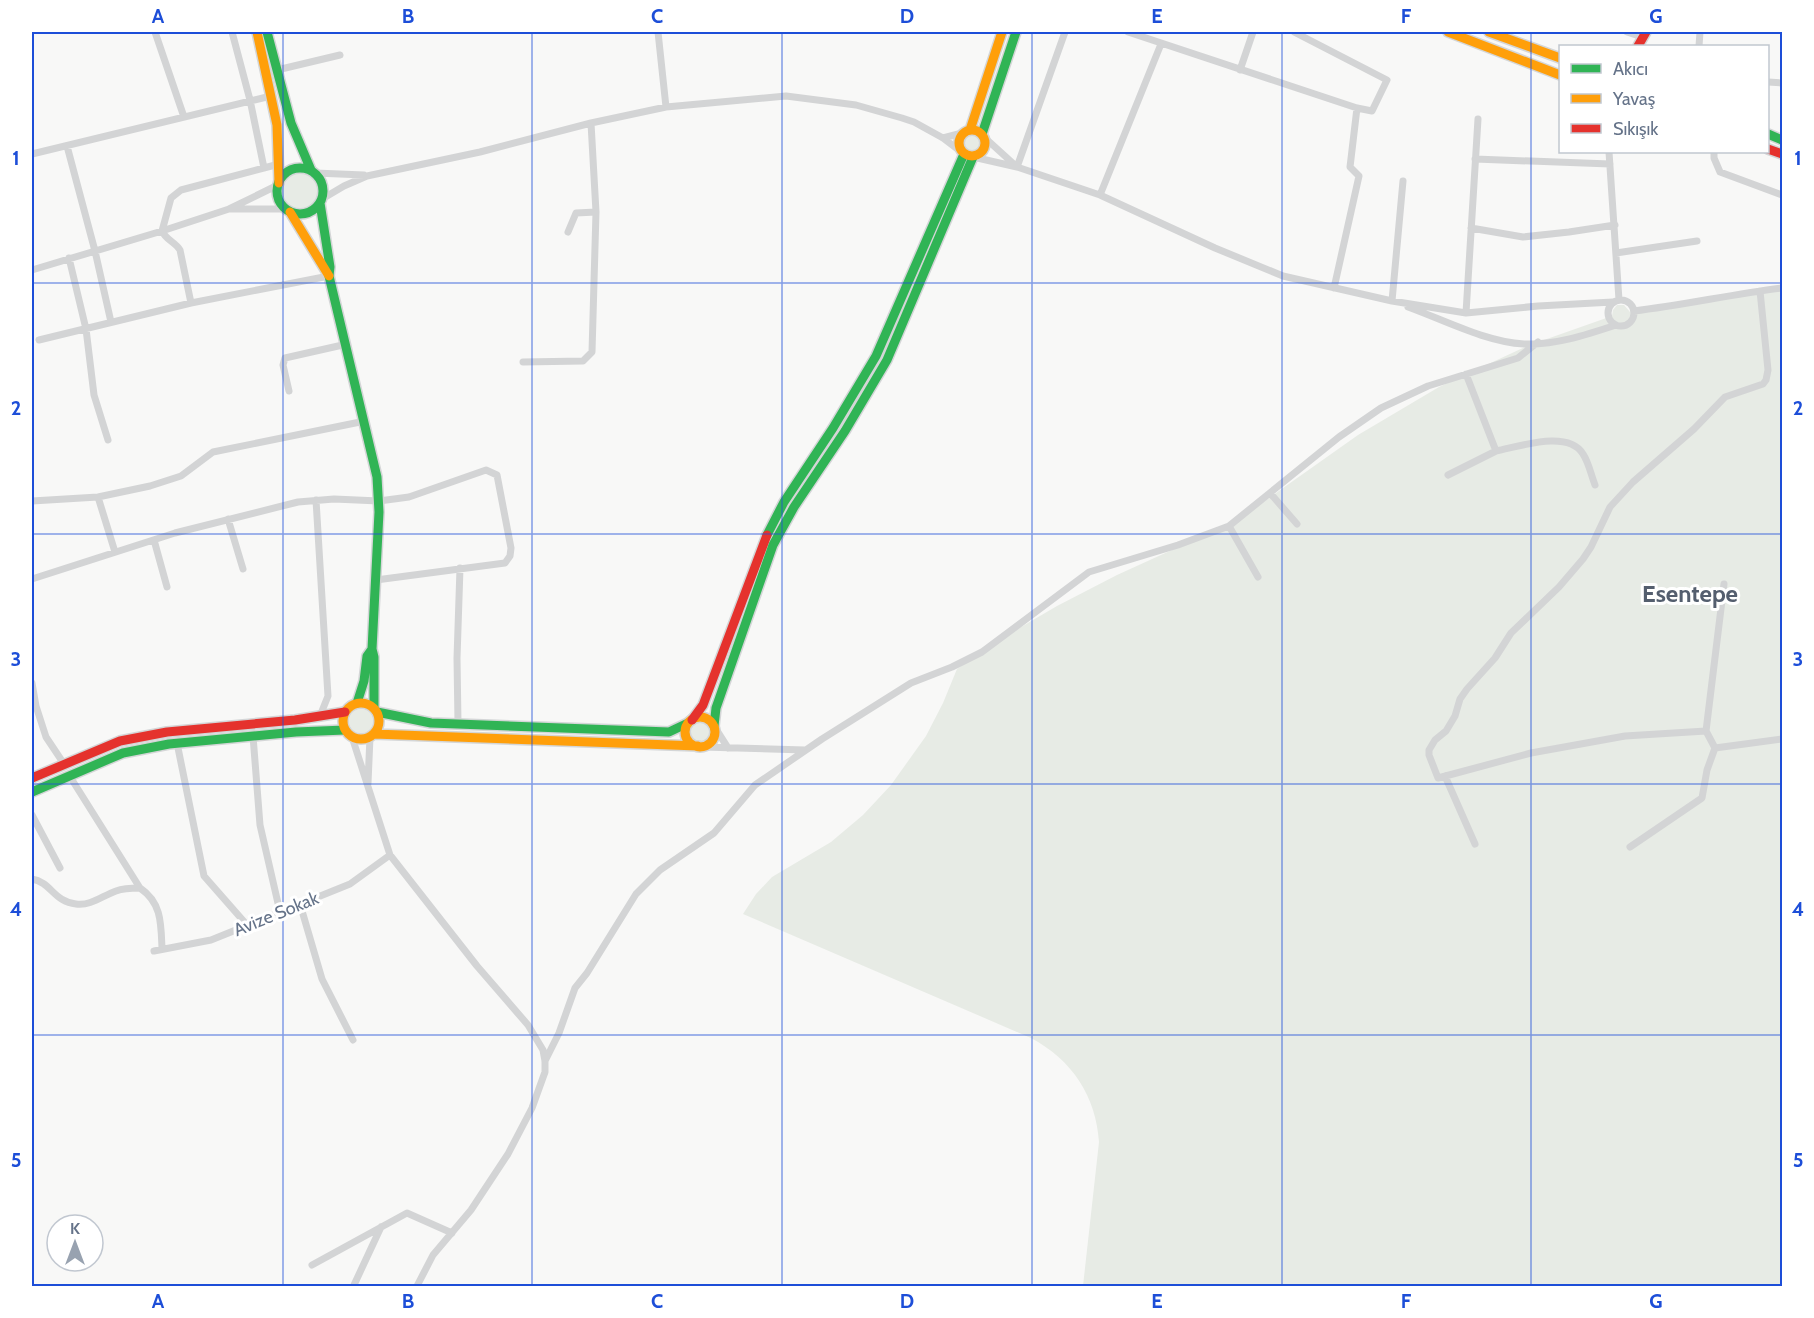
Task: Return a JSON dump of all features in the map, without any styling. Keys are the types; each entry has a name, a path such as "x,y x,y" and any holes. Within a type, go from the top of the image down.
{"street":[{"path":"155,32 184,117"},
{"path":"232,32 250,100 264,168"},
{"path":"257,32 277,125 278,197 329,276 375,465 379,501 372,650 379,726 372,735 368,789"},
{"path":"267,32 291,123 313,171 323,184 321,201 330,267 329,276"},
{"path":"658,32 666,107"},
{"path":"969,155 959,142 968,131 1002,32"},
{"path":"700,747 689,742 686,737 686,728 703,705 769,529 876,356 969,155 984,150 983,136 1016,32"},
{"path":"1017,167 1065,32"},
{"path":"1128,32 1356,108 1372,111 1387,80 1294,32"},
{"path":"1240,70 1253,32"},
{"path":"1448,32 1559,75"},
{"path":"1490,32 1559,58"},
{"path":"1628,32 1642,38"},
{"path":"1100,195 1161,44"},
{"path":"277,70 340,55"},
{"path":"32,154 271,96"},
{"path":"229,209 288,210 299,214 309,212 344,186 367,176 480,153 591,123 666,107 786,96 856,105 914,122 969,155 1017,167 1100,195 1215,248 1283,276 1392,301 1466,313 1538,306 1616,301 1629,302 1634,311 1633,318 1629,324 1623,326 1610,321 1607,315 1608,308 1616,301 1615,225 1609,153"},
{"path":"1334,288 1359,176 1350,167 1356,108"},
{"path":"1466,313 1478,119"},
{"path":"523,362 582,361 590,356 596,212 591,123"},
{"path":"943,138 968,131 978,131 1017,167"},
{"path":"66,146 95,251 111,322"},
{"path":"1714,153 1720,172 1782,195"},
{"path":"700,747 713,739 716,708 773,545 794,507 845,430 887,360 969,155"},
{"path":"1476,159 1610,164"},
{"path":"192,303 180,250 176,244 164,236 162,231 171,198 181,190 279,164"},
{"path":"32,270 229,209 278,184 284,175 292,170 301,168 367,176"},
{"path":"1392,301 1403,181"},
{"path":"568,232 576,213 596,212"},
{"path":"1471,228 1523,237 1615,225"},
{"path":"1616,253 1696,241"},
{"path":"69,258 86,328 94,395 108,440"},
{"path":"39,340 192,303 329,276"},
{"path":"1634,311 1678,306 1730,295 1782,288"},
{"path":"1706,731 1625,736 1531,753 1438,778 1429,755 1431,745 1446,731 1455,716 1460,699 1494,658 1511,633 1583,559 1610,507 1633,482 1694,429 1725,397 1758,387 1766,380 1768,370 1760,291"},
{"path":"1392,301 1485,336 1524,344 1571,340 1616,325"},
{"path":"545,1061 559,1033 574,988 587,973 636,894 660,870 714,833 755,785 805,750 911,683 952,668 982,652 1089,572 1178,545 1229,526 1339,437 1381,408 1428,386 1518,358 1538,342"},
{"path":"289,391 283,364 285,358 347,344"},
{"path":"1466,374 1496,451"},
{"path":"32,501 98,497 150,486 181,476 213,452 365,421"},
{"path":"1448,475 1496,451 1546,441 1565,443 1582,453 1595,485"},
{"path":"32,579 154,540 298,502 379,501 419,495 486,470 494,472 499,479 511,548 510,556 505,563 376,580"},
{"path":"1270,493 1297,524"},
{"path":"98,497 115,552"},
{"path":"316,500 328,696 320,716"},
{"path":"228,519 243,569"},
{"path":"1229,526 1258,578"},
{"path":"154,540 167,587"},
{"path":"458,723 456,658 460,568"},
{"path":"1630,847 1702,798 1707,770 1715,748 1706,731 1724,584"},
{"path":"32,778 120,741 167,732 345,712 357,703 364,681 368,656 372,650"},
{"path":"32,683 36,706 46,737 64,764"},
{"path":"357,703 366,703 376,710 418,722 669,732 690,721 705,718 714,726 728,748"},
{"path":"345,712 343,721 390,855 477,966 528,1025 543,1050 545,1061 545,1072 532,1108 508,1154 471,1210 433,1255 417,1287"},
{"path":"32,792 123,753 177,743 253,736 349,733 361,739 372,735 805,750"},
{"path":"253,736 260,825 280,912"},
{"path":"1715,748 1782,739"},
{"path":"177,743 204,876 247,925"},
{"path":"32,879 42,882 64,902 78,904 92,903 122,890 140,888 69,775"},
{"path":"1445,776 1475,844"},
{"path":"32,815 60,868"},
{"name":"Avize Sokak","path":"140,888 149,894 160,913 158,950 211,940 350,884 390,855"},
{"path":"300,904 322,980 353,1040"},
{"path":"312,1265 407,1213 452,1233"},
{"path":"354,1285 381,1227"}],"shaded area":[{"path":"972,132 980,135 983,143 980,151 972,154 964,151 961,143 964,135"},
{"path":"300,172 314,177 319,191 314,205 300,210 286,205 281,191 286,177"},
{"path":"1782,289 1782,1286 1083,1286 1099,1142 1093,1109 1070,1068 1046,1047 1031,1038 743,914 756,894 772,877 831,842 863,815 891,785 926,736 957,669 1004,637 1117,575 1218,529 1262,503 1358,435 1439,387 1527,346 1612,316 1617,305 1624,305 1630,312"},
{"path":"361,709 370,712 373,721 370,730 361,733 352,730 349,721 352,712"},
{"path":"701,720 706,721 712,727 712,737 706,743 701,744 696,743 690,737 689,732 690,727 696,721"}],"traffic: fast":[{"path":"267,32 291,123 311,170"},
{"path":"982,134 1016,32"},
{"path":"1769,134 1782,140"},
{"path":"767,535 784,502 833,428 876,356 964,154"},
{"path":"714,726 716,708 773,545 794,507 845,431 887,360 973,157"},
{"path":"300,168 316,175 323,191 316,207 300,214 284,207 277,191 284,175 300,168"},
{"path":"320,203 330,267 329,276 377,477 379,512 372,649 374,708"},
{"path":"357,703 364,681 367,656 372,649"},
{"path":"377,712 431,723 669,732 688,723"},
{"path":"32,792 123,753 169,744 296,732 345,730"}],"traffic: slow":[{"path":"257,32 277,125 279,183"},
{"path":"970,130 1002,32"},
{"path":"1448,32 1559,75"},
{"path":"1489,32 1559,58"},
{"path":"972,130 981,134 985,143 981,152 972,156 963,152 959,143 963,134 972,130"},
{"path":"290,212 329,276"},
{"path":"361,703 374,708 379,721 374,734 361,739 348,734 343,721 348,708 361,703"},
{"path":"700,717 706,718 714,726 715,732 714,738 706,746 700,747 694,746 686,738 685,732 686,726 694,718 700,717"},
{"path":"374,734 698,746"}],"traffic: jam":[{"path":"1639,45 1646,32"},
{"path":"1769,149 1782,154"},
{"path":"692,720 703,705 767,535"},
{"path":"32,778 120,741 167,732 295,720 345,712"}],"district":[{"name":"Esentepe","path":"1690,593"}]}
